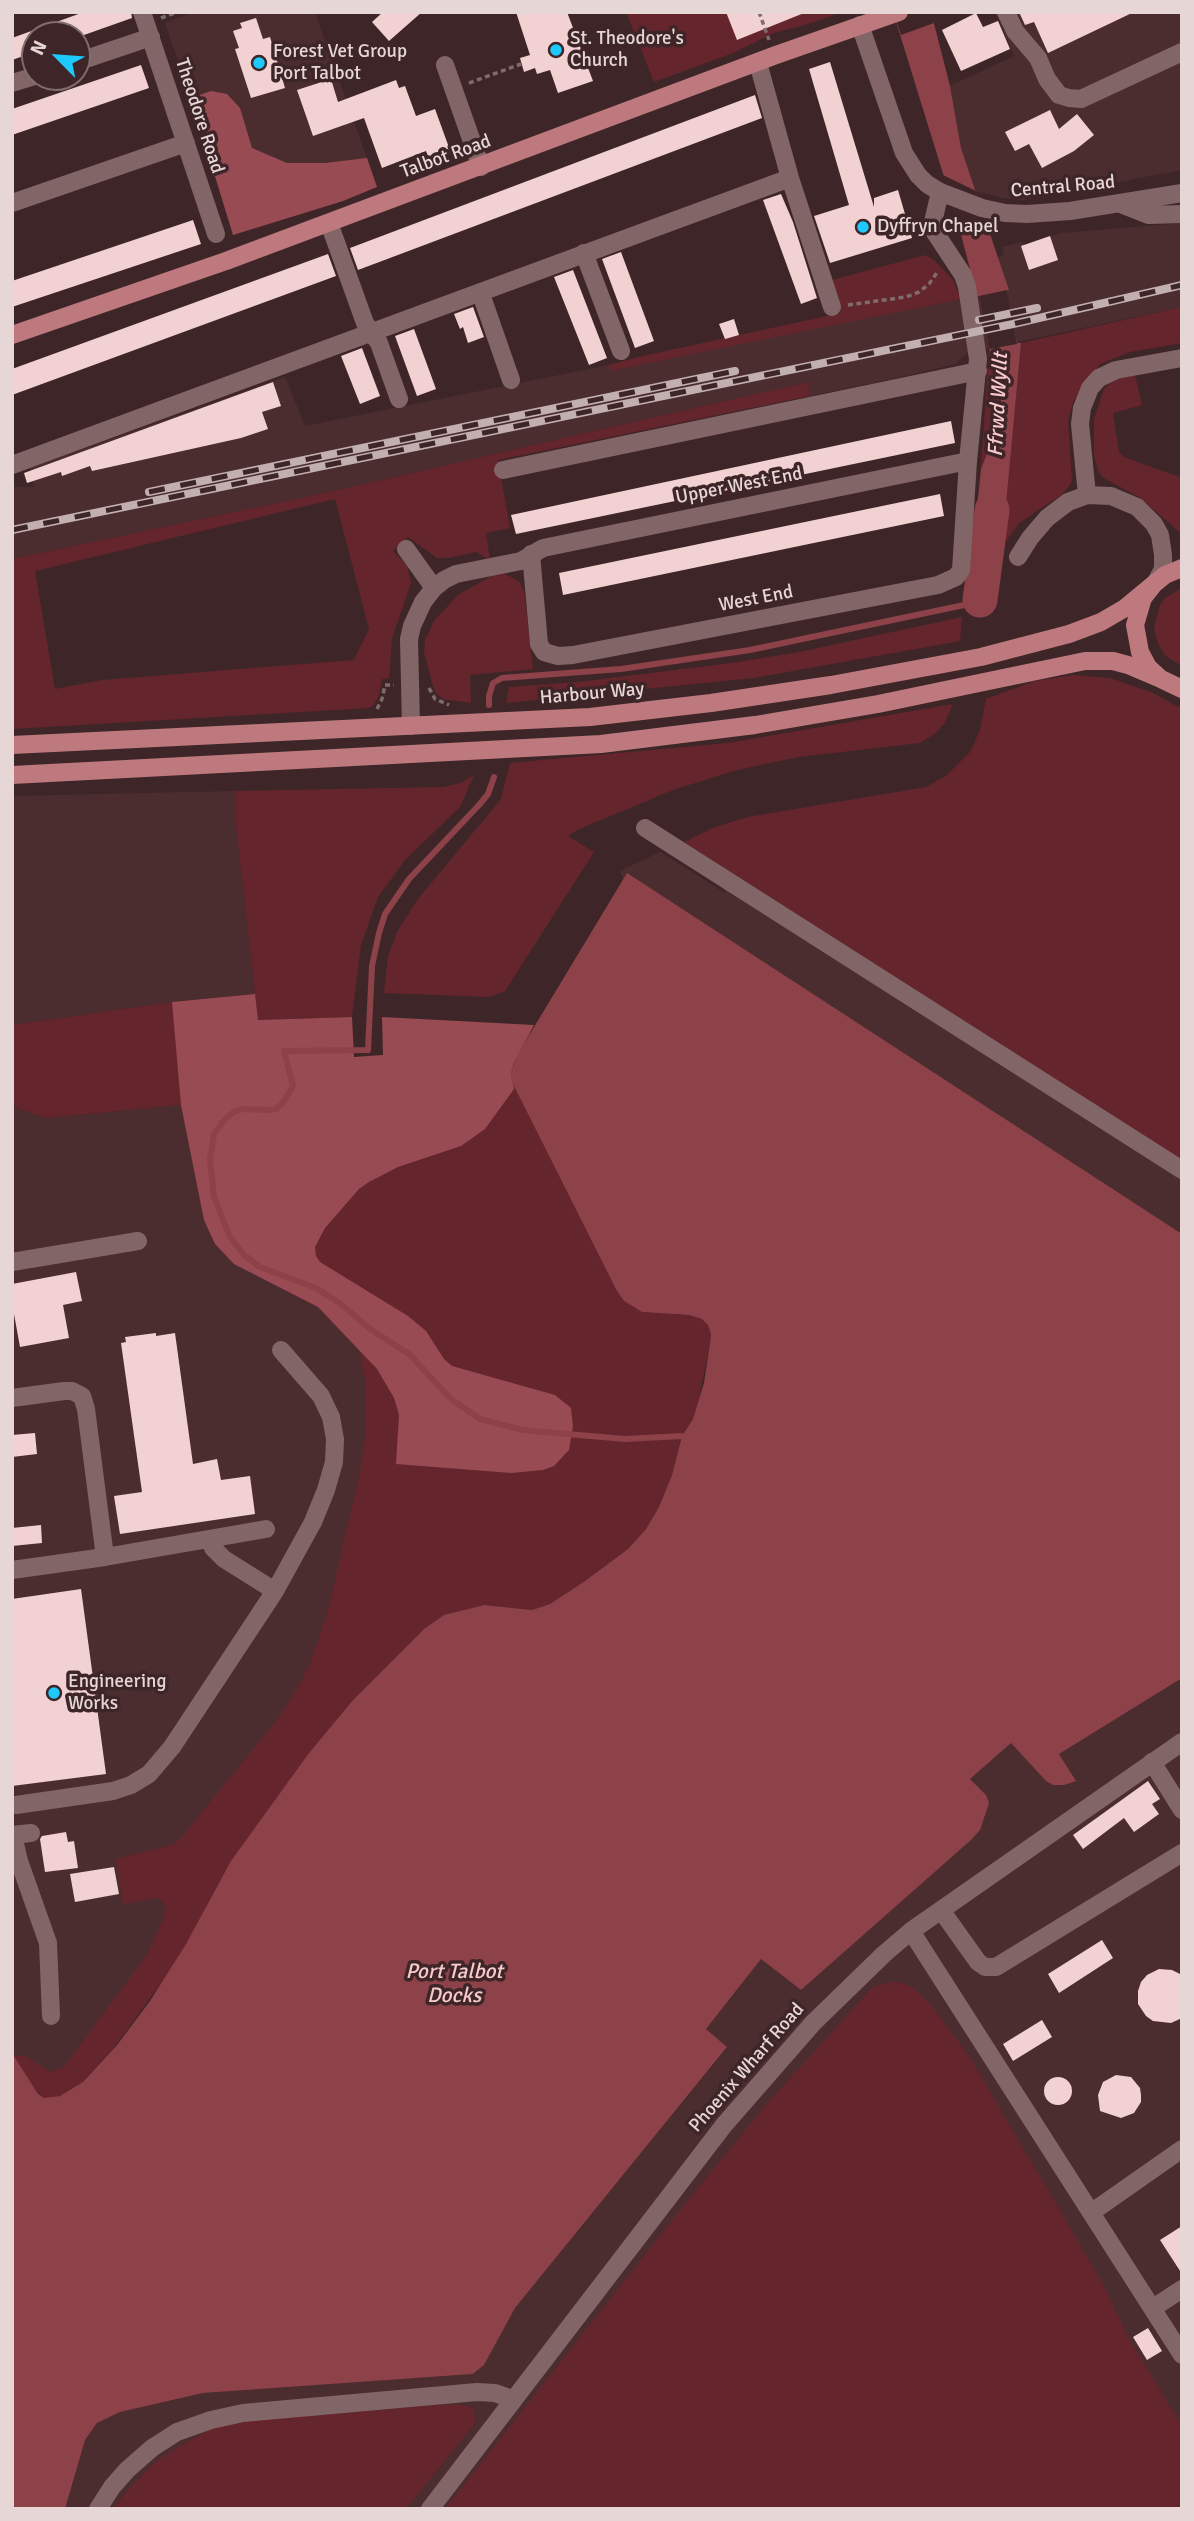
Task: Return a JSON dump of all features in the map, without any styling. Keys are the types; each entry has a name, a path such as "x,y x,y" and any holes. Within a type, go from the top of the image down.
{"main road":[{"name":"Talbot Road","path":"12,335 329,223 776,55 896,13"},
{"name":"Harbour Way","path":"12,745 590,717 711,703 981,657 1069,634 1101,622 1125,608 1155,583 1182,568"},
{"path":"1155,583 1143,598 1137,614 1136,635 1140,652 1149,667 1161,679"},
{"path":"12,775 601,744 755,725 837,711 1085,661 1113,661 1128,665 1182,689"}],"street":[{"name":"Theodore Road","path":"142,12 216,234"},
{"path":"1006,12 1015,31 1038,58 1047,79 1059,95 1069,98 1081,99 1182,52"},
{"path":"860,25 904,153 918,175 927,184 945,194"},
{"path":"91,56 151,37"},
{"path":"758,63 790,178 832,307"},
{"path":"445,65 481,167"},
{"path":"12,203 186,143"},
{"path":"12,464 372,334 790,178"},
{"name":"Central Road","path":"945,194 982,208 1005,213 1043,214 1182,193"},
{"name":"West End","path":"526,557 539,643 548,653 566,656 947,583 959,573 978,351 963,275 934,231 933,222 945,194"},
{"path":"1120,204 1149,215 1182,214"},
{"path":"329,223 365,323 379,343 399,400"},
{"path":"584,253 621,351"},
{"path":"481,293 511,380"},
{"path":"1087,495 1080,424 1082,408 1090,388 1099,377 1116,370 1182,358"},
{"path":"503,470 978,371"},
{"name":"Upper West End","path":"434,588 456,574 526,557 543,548 968,461"},
{"path":"1018,557 1047,518 1068,502 1087,495 1111,496 1138,507 1147,514 1170,551 1182,558"},
{"path":"1155,583 1163,569 1160,535"},
{"path":"406,549 434,588 423,602 409,639 411,726"},
{"path":"645,828 1182,1170"},
{"path":"12,1262 138,1241"},
{"path":"16,1805 113,1791 131,1785 149,1774 195,1716 275,1591 313,1522 326,1490 334,1462 335,1439 331,1417 321,1395 281,1350"},
{"path":"12,1398 64,1391 72,1391 82,1396 86,1409 105,1557"},
{"path":"12,1570 266,1529"},
{"path":"210,1539 224,1559 275,1591"},
{"name":"Phoenix Wharf Road","path":"430,2509 724,2125 841,1994 911,1931 1182,1742"},
{"path":"1152,1762 1182,1811"},
{"path":"19,1834 19,1861 48,1944 51,2016"},
{"path":"941,1910 978,1962 988,1968 996,1967 1182,1853"},
{"path":"911,1931 1182,2355"},
{"path":"1092,2213 1182,2149"},
{"path":"1153,2308 1182,2289"},
{"path":"98,2509 112,2487 138,2459 177,2432 211,2420 243,2413 477,2392 495,2393 512,2399"}],"path":[{"path":"759,12 776,55"},
{"path":"454,88 521,64"},
{"path":"832,307 906,297 919,292 935,277 948,253"},
{"path":"409,685 428,683 435,699 452,706"}],"shaded area":[{"path":"194,12 315,12 377,187 343,201 233,235 165,23"},
{"path":"626,12 842,12 776,32 733,53 654,82"},
{"path":"995,12 1182,12 1182,170 1023,200 976,191 961,148 950,86 1014,56"},
{"path":"211,91 227,94 240,108 252,148 287,163 325,163 367,158 377,187 343,201 233,235 191,98"},
{"path":"1182,223 1182,307 970,352 956,364 896,378 810,396 808,382 325,493 12,559 12,487 34,487 30,468 285,377 305,426 609,365 611,370 847,320 1008,290 998,258 1004,255 1002,247 1022,242 1025,245 1062,233"},
{"path":"925,255 935,261 953,280 961,299 610,371 609,365 638,357 841,313 832,280"},
{"path":"1182,307 1182,343 1130,352 1100,364 1073,402 1068,420 1072,480 1070,485 1061,495 1019,523 1002,547 1021,343"},
{"path":"989,349 998,373 1001,400 992,441 981,469"},
{"path":"1135,375 1142,405 1113,413 1119,452 1124,457 1182,478 1182,534 1139,497 1102,477 1098,471 1094,455 1094,420 1104,389 1115,379"},
{"path":"808,382 810,396 498,460 510,528 486,533 490,560 476,552 437,558 408,537 393,551 407,565 411,583 392,638 389,678 382,679 379,695 374,705 369,708 12,729 12,559 325,493","holes":["335,499 369,629 354,660 102,680 55,689 35,571"]},
{"path":"505,574 519,581 524,590 533,669 470,675 471,703 443,699 433,686 424,652 425,640 434,621 458,595 493,575"},
{"path":"1182,588 1182,666 1166,656 1158,644 1154,627 1160,605 1165,598"},
{"path":"962,617 960,641 754,678 506,703 509,687 578,682 732,663 799,652"},
{"path":"1074,675 1110,678 1151,692 1182,709 1182,1160 684,842 715,827 748,817 926,787 946,776 970,752 980,730 986,699 1035,681"},
{"path":"953,704 944,724 920,743 799,757 737,770 673,790 577,830 568,836 594,852 505,991 489,997 384,993 388,956 397,932 418,899 501,799 510,763 728,743"},
{"path":"474,775 460,807 405,860 378,897 361,945 352,1017 258,1020 260,1086 534,1025 519,1052 624,1301 642,1312 688,1315 708,1324 710,1343 698,1404 693,1419 682,1436 672,1475 659,1507 646,1529 628,1549 550,1604 532,1610 484,1605 444,1615 424,1629 353,1700 309,1753 167,1975 116,2045 72,2091 53,2098 44,2098 38,2094 13,2055 25,2056 51,2072 64,2067 146,1956 164,1918 165,1908 158,1898 123,1904 116,1859 172,1845 181,1838 275,1722 310,1664 328,1610 360,1472 366,1432 366,1406 360,1351 318,1307 234,1264 215,1244 204,1220 181,1105 46,1118 20,1109 12,1104 12,1025 172,1002 255,994 236,826 236,791 443,787 461,783","holes":["362,1352 443,1377 399,1433 399,1415 394,1398 377,1369"]},
{"path":"1182,785 1182,1234 626,873 623,879 620,871 660,852 725,893 720,839"},
{"path":"236,791 236,826 255,994 172,1002 12,1025 12,796"},
{"path":"255,994 258,1020 352,1017 354,1057 383,1055 382,1017 534,1025 514,1063 511,1073 514,1089 485,1129 461,1146 398,1167 369,1182 359,1189 325,1228 315,1247 320,1262 408,1316 426,1331 444,1359 452,1366 555,1395 571,1408 573,1426 569,1450 554,1466 543,1470 511,1473 396,1464 399,1415 394,1398 377,1369 318,1307 234,1264 215,1244 204,1220 181,1105 172,1002"},
{"path":"12,1104 46,1118 181,1105 200,1201 302,1299 318,1307 360,1351 394,1398 274,1799 231,1861 167,1975 38,2094 12,2053"},
{"path":"1182,1678 1182,2509 65,2509 85,2440 97,2423 120,2412 203,2393 474,2374 484,2365 515,2308 727,2048 706,2029 761,1959 801,1990 971,1840 986,1795 970,1779 1011,1742 1046,1781 1075,1781 1059,1754"},
{"path":"890,1982 902,1983 916,1990 930,2004 969,2056 1103,2284 1128,2337 1182,2427 1182,2509 445,2509 767,2104 872,1988"},
{"path":"453,2404 469,2406 474,2411 475,2423 406,2509 114,2509 157,2460 210,2429 247,2420"}],"water":[{"path":"893,12 931,12 950,86 961,148 1009,290 1007,291 1017,343 1021,343 1001,559 972,557 981,469 992,441 1001,400 998,373 989,349 979,296 957,219"},
{"name":"Port Talbot Docks","path":"627,873 1182,1234 1182,1678 1059,1754 1076,1781 1053,1785 1046,1781 1011,1743 970,1779 986,1795 989,1803 980,1830 801,1990 761,1959 706,2029 727,2047 515,2308 484,2365 473,2374 203,2393 120,2412 97,2423 85,2440 65,2509 12,2509 12,2053 38,2094 44,2098 60,2096 83,2082 117,2045 150,2001 186,1944 231,1861 309,1753 353,1700 424,1629 444,1615 484,1605 532,1610 550,1604 585,1581 628,1549 646,1529 659,1507 672,1475 682,1436 693,1419 704,1383 711,1334 708,1325 702,1319 689,1315 642,1312 624,1301 512,1082 511,1072 519,1052"}],"pier":[{"path":"893,12 931,12 934,23 901,35"},
{"path":"943,175 976,191 988,229 957,219"},
{"path":"1007,290 1017,344 989,349 979,296"}],"building":[{"path":"84,12 131,12 132,18 91,33 91,21 59,21"},
{"path":"383,12 422,12 389,41 372,22"},
{"name":"St. Theodore's Church","path":"516,12 567,12 593,81 558,93 550,70 537,74 535,68 524,72 520,58 530,55"},
{"path":"726,12 804,12 804,13 737,40"},
{"path":"1019,12 1134,12 1048,53 1034,22 1025,25"},
{"path":"976,13 983,27 998,21 1010,49 961,71 942,30"},
{"name":"Forest Vet Group Port Talbot","path":"256,18 263,39 270,37 285,88 251,98 235,49 239,48 233,31 242,28 240,23"},
{"path":"21,35 21,57 12,60 12,38"},
{"path":"830,62 874,207 874,198 898,190 912,238 830,263 814,216 849,205 809,69"},
{"path":"141,65 149,88 12,135 12,109 65,91 91,91 91,82"},
{"path":"331,79 338,102 396,80 399,88 405,86 416,116 435,109 451,153 430,161 426,151 382,168 364,118 313,136 297,90"},
{"path":"755,95 762,118 358,270 350,248"},
{"path":"1050,110 1059,129 1077,114 1094,135 1074,151 1042,168 1029,144 1015,151 1005,132"},
{"path":"781,194 793,222 817,298 801,304 763,200"},
{"path":"193,220 201,244 12,307 12,281"},
{"path":"1050,236 1058,260 1029,270 1021,246"},
{"path":"621,252 654,341 635,348 602,259"},
{"path":"328,254 336,276 12,395 12,369"},
{"path":"573,270 607,358 589,365 554,277"},
{"path":"473,307 484,337 468,343 463,327 460,329 454,314"},
{"path":"734,319 739,335 725,339 719,324"},
{"path":"414,329 436,389 417,396 395,336"},
{"path":"362,348 380,396 360,404 341,356"},
{"path":"273,382 281,406 262,412 268,429 241,438 92,471 90,466 62,476 61,472 27,483 24,473"},
{"path":"951,421 955,443 516,534 511,515"},
{"path":"940,494 944,516 563,595 559,573"},
{"path":"76,1272 82,1301 63,1305 69,1338 20,1347 12,1303 12,1284"},
{"path":"156,1333 156,1336 175,1333 193,1464 217,1459 221,1480 250,1476 255,1514 120,1534 114,1496 142,1492 121,1343 126,1342 125,1337"},
{"path":"35,1433 37,1454 12,1457 12,1435"},
{"path":"41,1525 42,1543 12,1546 12,1528"},
{"name":"Engineering Works","path":"81,1589 106,1774 12,1786 12,1599"},
{"path":"1148,1781 1160,1799 1152,1804 1159,1814 1134,1832 1124,1818 1083,1849 1073,1835"},
{"path":"66,1832 68,1842 74,1841 78,1868 45,1872 40,1839 42,1836"},
{"path":"114,1867 119,1894 75,1902 70,1874"},
{"path":"1102,1940 1113,1958 1059,1993 1048,1974"},
{"path":"1159,1969 1172,1970 1182,1975 1182,2018 1171,2023 1153,2021 1138,2004 1141,1982 1147,1975"},
{"path":"1042,2020 1052,2037 1013,2061 1003,2044"},
{"path":"1116,2075 1131,2077 1140,2088 1141,2095 1141,2102 1134,2113 1121,2118 1100,2111 1098,2095 1103,2082"},
{"path":"1058,2077 1068,2081 1072,2091 1068,2101 1058,2105 1048,2101 1044,2091 1048,2081"},
{"path":"1182,2226 1182,2274 1160,2240"},
{"path":"1148,2328 1162,2351 1147,2360 1133,2337"}],"waterway":[{"name":"Ffrwd Wyllt","path":"980,600 992,510"},
{"path":"489,705 493,683 502,678 621,669 750,650 980,600"},
{"path":"494,777 488,794 409,879 385,914 372,966 368,1050 284,1051 293,1086 283,1103 276,1109 242,1109 234,1112 214,1134 210,1160 214,1197 230,1237 244,1255 260,1267 316,1288 341,1304 370,1329 409,1354 451,1399 480,1419 522,1430 625,1439 682,1436"}],"railway":[{"path":"12,530 1013,324 1182,285"},
{"path":"979,320 1037,308"},
{"path":"149,492 735,371"}],"place":[{"name":"St. Theodore's Church","path":"556,50"},
{"name":"Forest Vet Group Port Talbot","path":"259,63"},
{"name":"Dyffryn Chapel","path":"863,227"},
{"name":"Engineering Works","path":"54,1693"}]}
